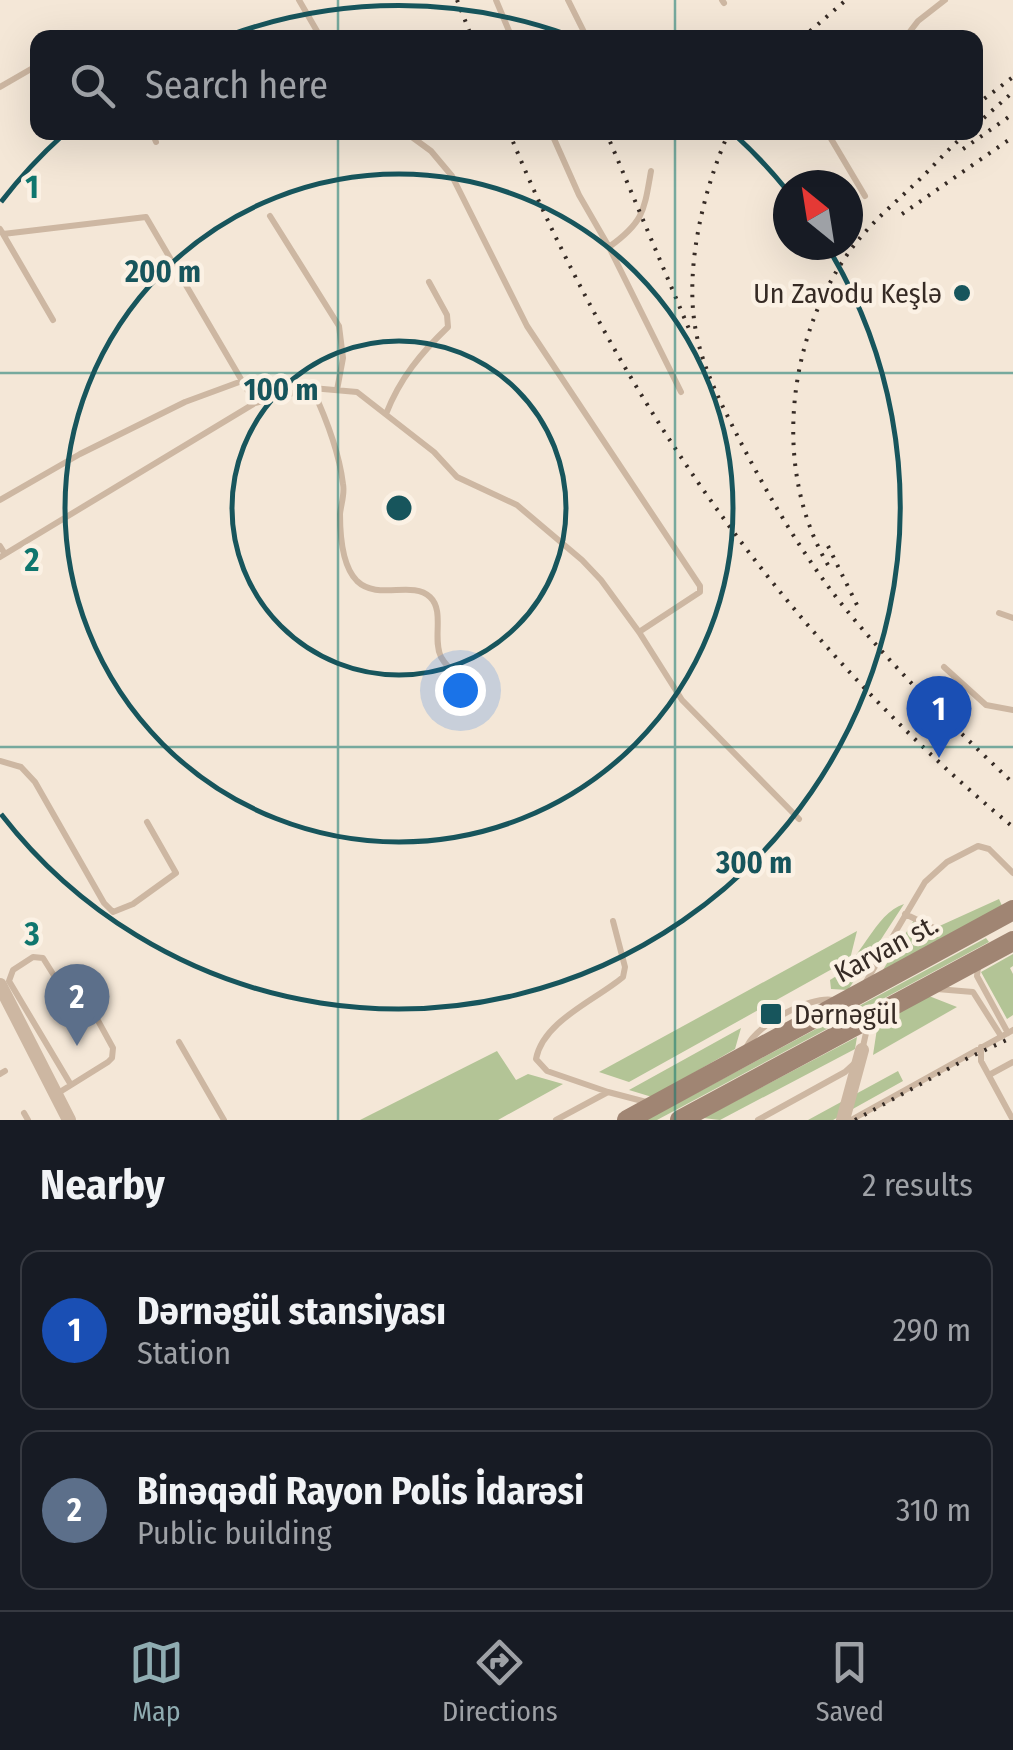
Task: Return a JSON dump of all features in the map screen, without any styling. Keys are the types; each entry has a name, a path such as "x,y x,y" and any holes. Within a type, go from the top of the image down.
{"street":[{"name":"Karvan st.","path":"627,1120 1013,910"},
{"path":"990,923 1008,943"},
{"name":"Karvan st.","path":"680,1120 1008,943"},
{"path":"0,985 68,1120"},
{"path":"843,1120 862,1050"}],"lane":[{"path":"299,0 316,30"},
{"path":"496,0 509,30"},
{"path":"568,0 582,30"},
{"path":"911,30 945,0"},
{"path":"0,87 30,70"},
{"path":"416,140 432,151 452,176 527,326 700,586 700,592 691,599 639,632"},
{"path":"554,140 578,195 609,247 681,392"},
{"path":"831,140 865,196"},
{"path":"609,247 638,224 650,171"},
{"path":"270,216 339,326 344,358 337,390"},
{"path":"53,320 2,232 146,217 255,403"},
{"path":"386,414 394,392 414,361 448,328 447,315 429,282"},
{"path":"0,500 80,454 185,402 242,381"},
{"path":"2,552 255,403 312,388 356,392 434,452 458,477 517,505 601,580 682,700 798,819"},
{"path":"312,388 330,426 344,486 342,534 352,576 364,588 387,592 418,590 430,596 436,606 441,657 474,690"},
{"path":"999,613 1013,618"},
{"path":"944,667 986,705 1013,710"},
{"path":"0,762 21,767 35,782 104,903 113,912 133,904 176,873 147,822"},
{"path":"851,998 934,872 978,846 988,849 1013,873"},
{"path":"906,914 936,929"},
{"path":"613,921 625,968 623,976 559,1024 540,1045 536,1058 547,1071 656,1104"},
{"path":"55,1095 108,1062 113,1048 90,1006 62,990 42,958 33,957 13,970 9,981 71,1085"},
{"path":"981,959 977,976 1007,1033"},
{"path":"926,989 974,992 1007,1033"},
{"path":"758,1120 845,1072 862,1050 870,1018"},
{"path":"850,1120 1007,1033"},
{"path":"180,1042 224,1120"},
{"path":"981,1048 981,1061 1012,1120"},
{"path":"989,1075 1013,1062"},
{"path":"556,1120 608,1092"}],"green space":[{"path":"999,899 1003,908 881,973 914,920 924,933"},
{"path":"904,904 848,990 831,989 830,980 850,962 884,917"},
{"path":"857,931 850,959 629,1082 599,1072"},
{"path":"986,938 989,942 657,1120 646,1120"},
{"path":"1013,954 1013,1015 1007,1019 981,972"},
{"path":"929,996 957,1007 873,1055 878,1022"},
{"path":"741,1028 735,1049 652,1097 629,1090"},
{"path":"857,1037 855,1049 720,1120 703,1118"},
{"path":"497,1051 516,1080 528,1074 563,1084 498,1120 360,1120"},
{"path":"898,1071 903,1081 833,1120 808,1120"}],"railway":[{"path":"457,0 469,30"},
{"path":"811,30 846,0"},
{"path":"983,100 1013,77"},
{"path":"983,119 1013,92"},
{"path":"983,135 1013,114"},
{"path":"902,214 1013,137"},
{"path":"513,140 553,232 603,328 718,511 784,597 855,678 932,755 1013,827"},
{"path":"609,140 689,329"},
{"path":"726,140 699,227 693,278 695,326 712,384 775,504 829,588 904,676 1013,783"},
{"path":"828,565 810,528 799,488 794,447 800,364 812,324 828,287 857,242 960,140"},
{"path":"963,149 976,140"},
{"path":"828,546 859,609"},
{"path":"855,1120 1013,1037"}],"place":[{"name":"Un Zavodu Keşlə","path":"962,293"},
{"name":"Dərnəgül stansiyası","path":"939,758"},
{"name":"Dərnəgül","path":"771,1014"},
{"name":"Binəqədi Rayon Polis İdarəsi","path":"77,1046"}]}
